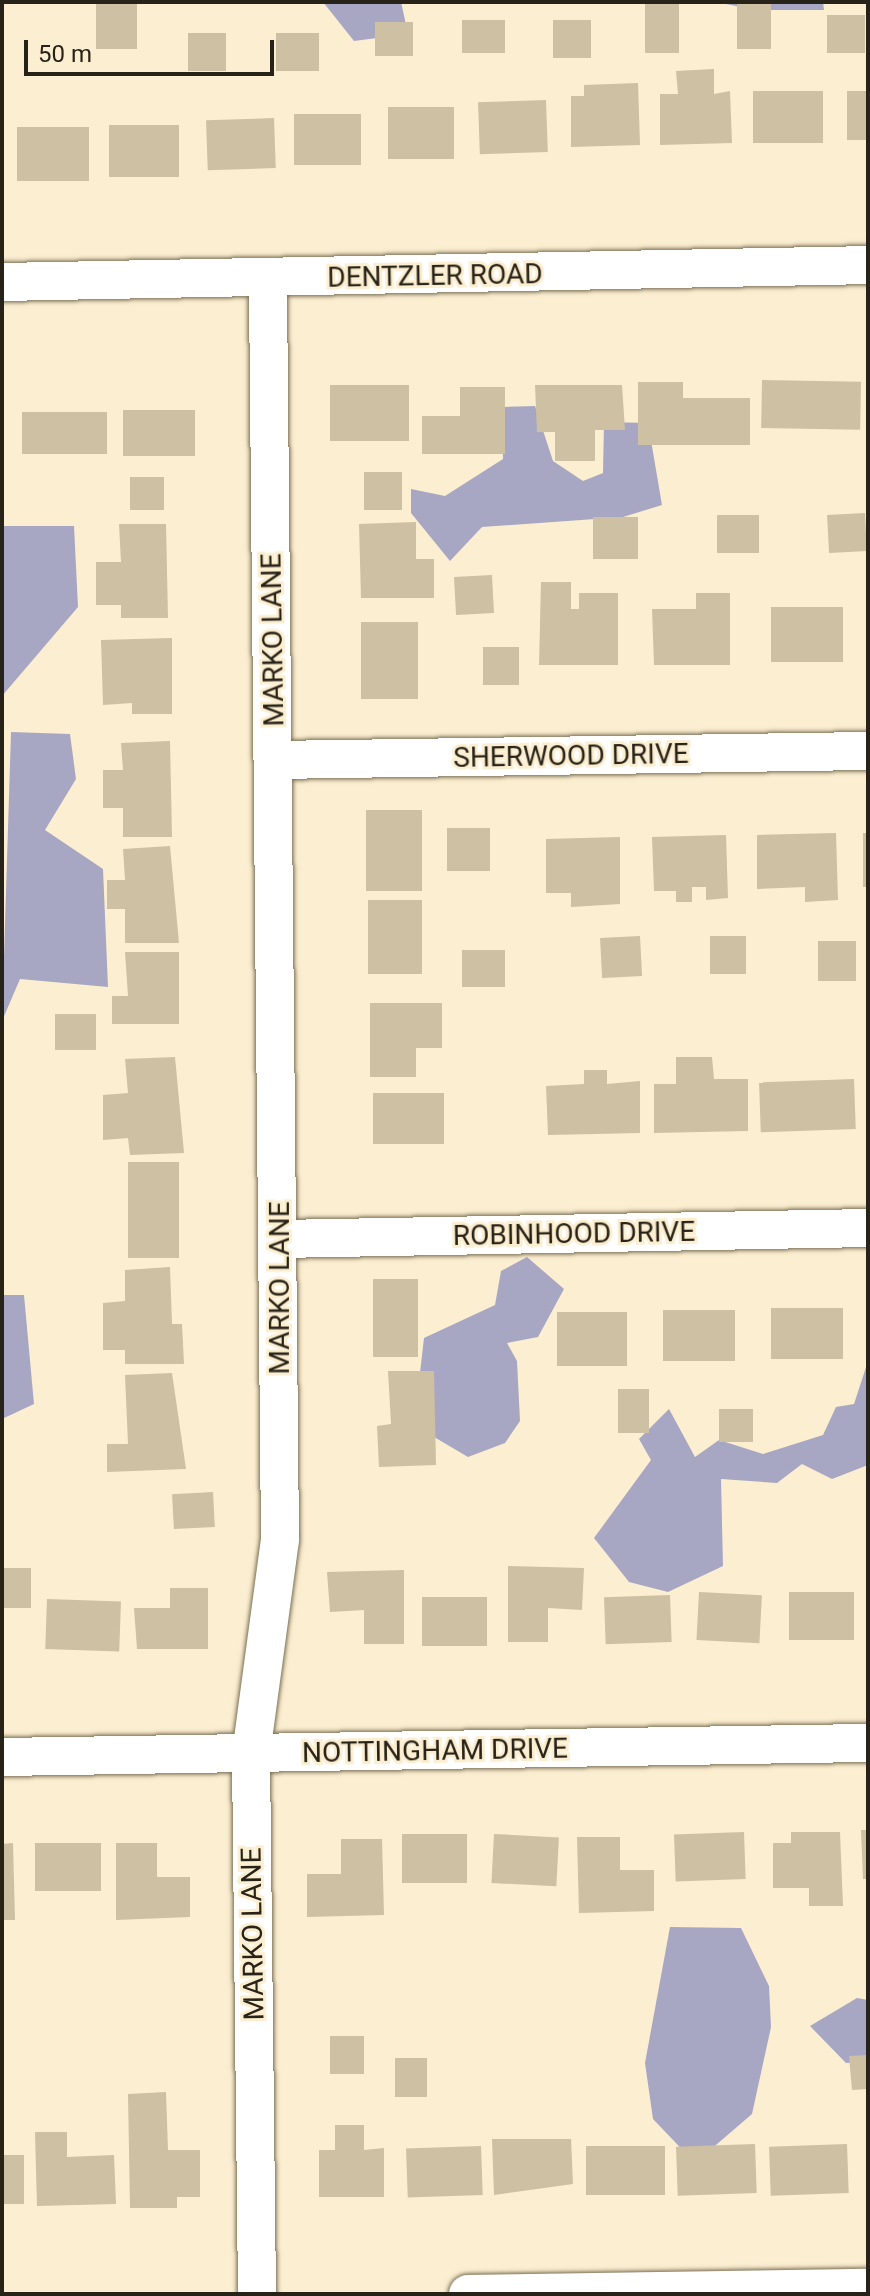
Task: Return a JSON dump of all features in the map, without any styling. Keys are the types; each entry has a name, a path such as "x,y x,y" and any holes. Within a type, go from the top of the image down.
{"street":[{"name":"DENTZLER ROAD","path":"2,282 268,280 868,265"},
{"name":"MARKO LANE","path":"257,2294 251,1754 280,1540 280,1239 268,280"},
{"name":"SHERWOOD DRIVE","path":"274,760 868,751"},
{"name":"ROBINHOOD DRIVE","path":"280,1239 868,1228"},
{"name":"NOTTINGHAM DRIVE","path":"2,1757 868,1743"},
{"path":"468,2294 868,2288"}],"shaded area":[{"path":"323,2 401,2 408,34 354,41"},
{"path":"716,2 823,2 824,10 756,10"},
{"path":"535,406 553,461 583,481 603,473 604,422 648,423 662,505 623,517 482,527 450,561 411,513 411,489 445,496 503,459 502,407"},
{"path":"2,526 74,526 78,607 2,696"},
{"path":"11,732 70,734 76,779 45,830 103,869 108,987 20,979 2,1021"},
{"path":"527,1257 564,1289 538,1337 507,1343 517,1361 520,1421 505,1443 468,1457 429,1434 418,1390 424,1338 495,1305 501,1271"},
{"path":"2,1295 24,1295 34,1404 2,1419"},
{"path":"868,1361 868,1465 832,1479 802,1464 777,1483 721,1479 723,1566 668,1592 629,1582 594,1538 651,1460 639,1439 669,1409 695,1457 719,1440 763,1454 823,1435 836,1407 854,1404"},
{"path":"670,1927 741,1928 769,1986 771,2027 752,2114 695,2163 653,2119 645,2063"},
{"path":"857,1998 868,2000 868,2062 846,2063 810,2026"}],"building":[{"path":"96,2 137,2 137,49 96,49"},
{"path":"645,2 679,2 679,53 645,53"},
{"path":"737,4 771,4 771,49 737,49"},
{"path":"827,15 865,15 865,53 827,53"},
{"path":"462,20 505,20 505,53 462,53"},
{"path":"553,20 591,20 591,58 553,58"},
{"path":"375,22 413,22 413,56 375,56"},
{"path":"188,33 226,33 226,71 188,71"},
{"path":"276,33 319,33 319,71 276,71"},
{"path":"714,69 714,94 730,91 732,143 660,145 660,94 678,94 676,71"},
{"path":"638,83 640,145 571,147 571,96 584,96 584,85"},
{"path":"753,91 823,91 823,143 753,143"},
{"path":"847,91 868,91 868,140 847,140"},
{"path":"546,100 548,152 480,154 478,102"},
{"path":"388,107 454,107 454,159 388,159"},
{"path":"294,114 361,114 361,165 294,165"},
{"path":"274,118 276,168 208,170 206,120"},
{"path":"109,125 179,125 179,177 109,177"},
{"path":"17,127 89,127 89,181 17,181"},
{"path":"762,380 861,382 860,430 761,428"},
{"path":"638,382 683,382 683,398 750,398 750,445 638,445"},
{"path":"330,385 409,385 409,441 330,441"},
{"path":"535,385 622,385 625,430 595,430 595,461 555,461 555,432 537,432"},
{"path":"460,387 505,387 505,454 422,454 422,416 460,416"},
{"path":"123,410 195,410 195,456 123,456"},
{"path":"22,412 107,412 107,454 22,454"},
{"path":"364,472 402,472 402,510 364,510"},
{"path":"130,477 164,477 164,510 130,510"},
{"path":"865,513 867,551 829,553 827,515"},
{"path":"717,515 759,515 759,553 717,553"},
{"path":"593,517 638,517 638,559 593,559"},
{"path":"416,522 416,559 434,559 434,598 361,598 359,524"},
{"path":"119,524 166,524 168,618 121,618 121,605 96,605 96,562 121,562"},
{"path":"492,575 494,613 456,615 454,577"},
{"path":"541,582 571,582 571,609 579,609 579,593 618,593 618,665 539,665"},
{"path":"696,593 730,593 730,665 654,665 652,609 696,609"},
{"path":"771,607 843,607 843,662 771,662"},
{"path":"361,622 418,622 418,699 361,699"},
{"path":"172,638 172,714 132,714 132,703 103,705 101,640"},
{"path":"483,647 519,647 519,685 483,685"},
{"path":"170,741 172,837 123,837 123,808 103,808 103,770 123,770 121,743"},
{"path":"366,810 422,810 422,891 366,891"},
{"path":"447,828 490,828 490,871 447,871"},
{"path":"836,833 838,900 805,902 805,887 757,889 757,835"},
{"path":"863,833 868,833 868,887 863,887"},
{"path":"726,835 728,898 706,900 706,887 692,887 692,902 676,902 676,891 654,891 652,837"},
{"path":"620,837 620,904 571,907 571,893 546,893 546,839"},
{"path":"170,846 179,943 125,943 125,909 107,909 107,880 125,880 123,849"},
{"path":"368,900 422,900 422,974 368,974"},
{"path":"640,936 642,976 602,978 600,938"},
{"path":"710,936 746,936 746,974 710,974"},
{"path":"818,941 856,941 856,981 818,981"},
{"path":"462,950 505,950 505,987 462,987"},
{"path":"125,952 179,952 179,1024 112,1024 112,996 128,996"},
{"path":"370,1003 442,1003 442,1048 416,1048 416,1077 370,1077"},
{"path":"55,1014 96,1014 96,1050 55,1050"},
{"path":"175,1057 184,1153 130,1155 128,1138 103,1140 103,1095 128,1093 125,1059"},
{"path":"676,1057 712,1057 714,1079 748,1079 748,1131 654,1133 654,1084 676,1084"},
{"path":"584,1070 607,1070 607,1084 640,1081 640,1133 548,1135 546,1086 584,1084"},
{"path":"854,1079 856,1129 761,1132 759,1082"},
{"path":"373,1093 444,1093 444,1144 373,1144"},
{"path":"128,1162 179,1162 179,1258 128,1258"},
{"path":"170,1267 172,1324 182,1324 184,1364 125,1364 125,1350 103,1350 103,1303 125,1301 125,1270"},
{"path":"373,1279 418,1279 418,1357 373,1357"},
{"path":"771,1308 843,1308 843,1359 771,1359"},
{"path":"663,1310 735,1310 735,1361 663,1361"},
{"path":"557,1312 627,1312 627,1366 557,1366"},
{"path":"388,1371 434,1371 436,1465 379,1467 377,1426 391,1424"},
{"path":"172,1373 186,1469 107,1472 107,1444 128,1444 125,1375"},
{"path":"618,1389 649,1389 649,1433 618,1433"},
{"path":"719,1409 753,1409 753,1442 719,1442"},
{"path":"213,1492 215,1527 174,1529 172,1494"},
{"path":"508,1566 584,1568 582,1610 548,1608 548,1642 508,1642"},
{"path":"2,1568 31,1568 31,1608 2,1608"},
{"path":"404,1570 404,1644 364,1644 364,1610 330,1612 327,1572"},
{"path":"170,1588 208,1588 208,1649 137,1649 134,1608 170,1608"},
{"path":"699,1592 762,1595 759,1643 696,1640"},
{"path":"789,1592 854,1592 854,1640 789,1640"},
{"path":"670,1595 672,1642 606,1644 604,1597"},
{"path":"422,1597 487,1597 487,1646 422,1646"},
{"path":"47,1599 121,1602 119,1652 45,1649"},
{"path":"861,1830 868,1830 868,1879 863,1879"},
{"path":"744,1832 746,1879 676,1881 674,1834"},
{"path":"791,1832 840,1832 843,1906 809,1906 809,1888 773,1888 773,1843 791,1843"},
{"path":"402,1834 467,1834 467,1883 402,1883"},
{"path":"494,1834 559,1837 556,1886 491,1883"},
{"path":"577,1837 620,1837 620,1870 654,1870 654,1911 579,1913"},
{"path":"341,1839 382,1839 384,1915 307,1917 307,1874 341,1874"},
{"path":"13,1843 15,1920 2,1920 2,1844"},
{"path":"35,1843 101,1843 101,1891 35,1891"},
{"path":"116,1843 157,1843 157,1877 190,1877 190,1917 116,1920"},
{"path":"330,2036 364,2036 364,2074 330,2074"},
{"path":"868,2055 868,2089 852,2090 849,2056"},
{"path":"395,2058 427,2058 427,2097 395,2097"},
{"path":"166,2092 168,2150 200,2150 200,2197 177,2197 177,2208 130,2208 128,2094"},
{"path":"335,2125 364,2125 364,2150 384,2148 384,2197 319,2197 319,2150 335,2150"},
{"path":"35,2132 67,2132 67,2157 114,2155 116,2204 37,2206"},
{"path":"492,2139 571,2139 573,2184 494,2195"},
{"path":"755,2144 757,2193 678,2196 676,2147"},
{"path":"847,2144 849,2193 771,2196 769,2147"},
{"path":"481,2146 483,2195 408,2198 406,2149"},
{"path":"586,2146 665,2146 665,2195 586,2195"},
{"path":"2,2155 24,2155 24,2204 2,2204"}]}
